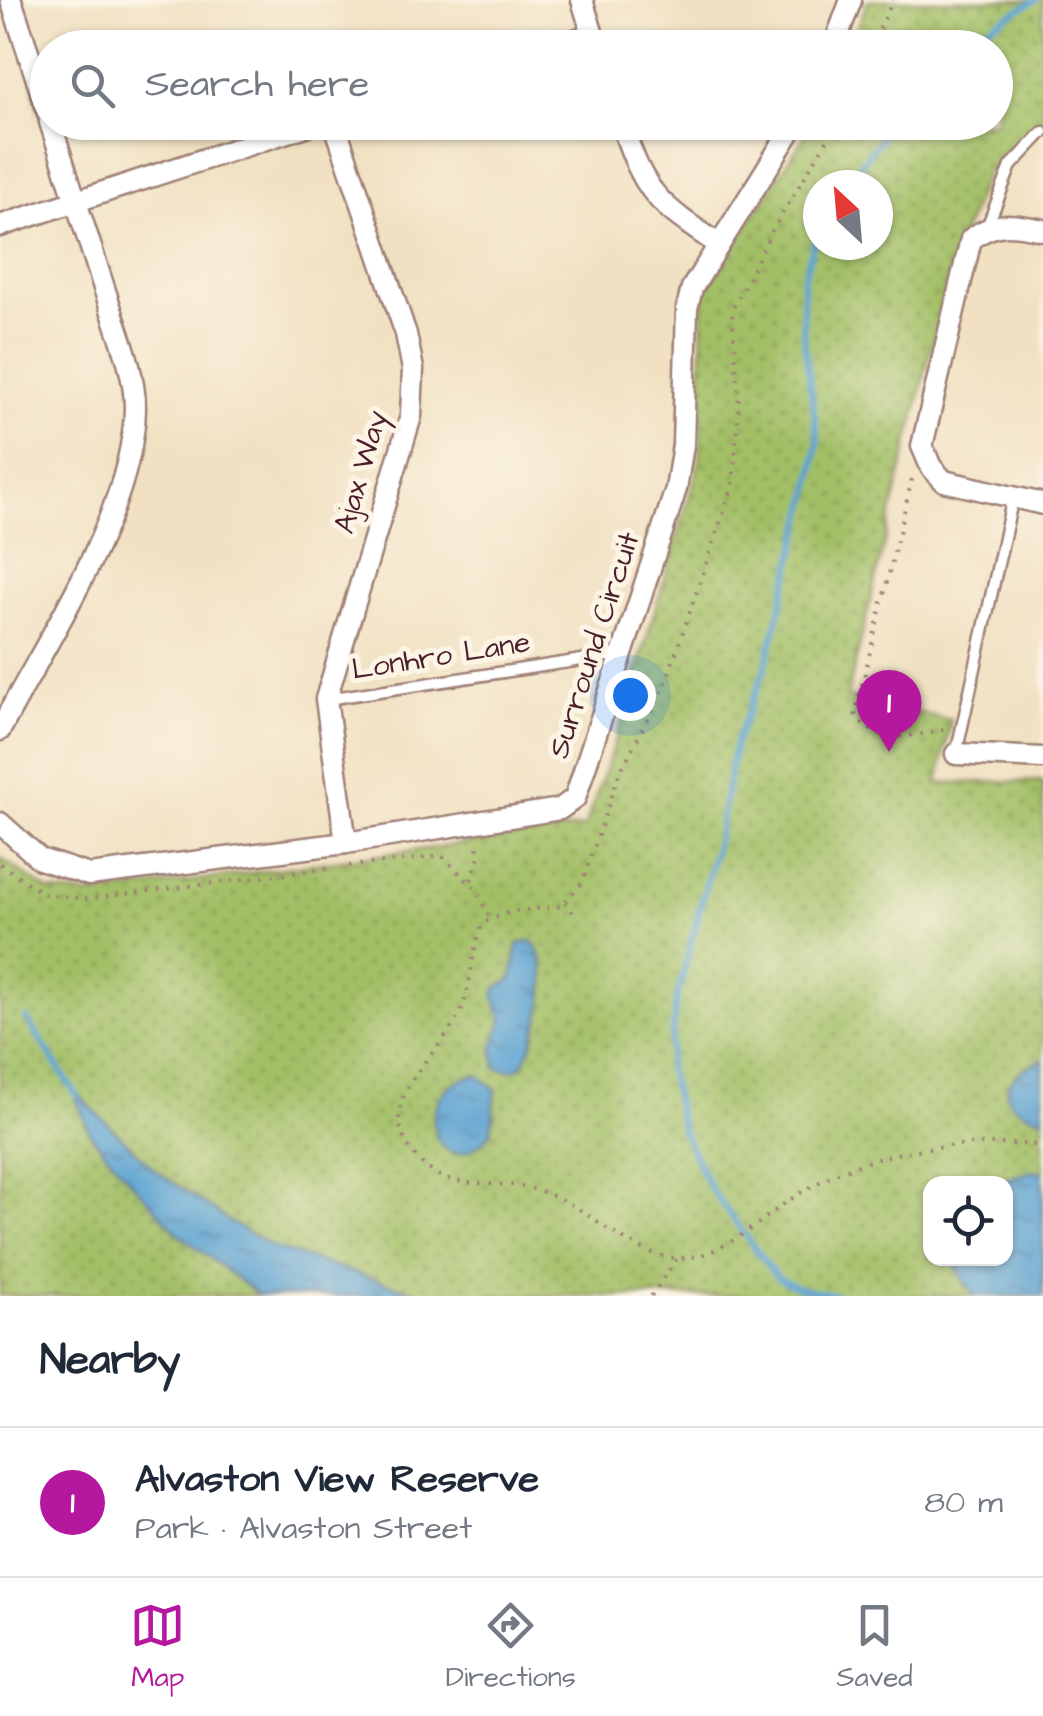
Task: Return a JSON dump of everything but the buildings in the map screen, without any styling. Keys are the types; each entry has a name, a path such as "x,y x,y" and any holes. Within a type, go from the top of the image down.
{"street":[{"path":"12,0 30,57"},
{"path":"582,0 591,30"},
{"path":"840,30 851,0"},
{"path":"0,730 106,527 121,492 132,442 135,404 126,357 56,140"},
{"path":"0,226 262,140"},
{"name":"Ajax Way","path":"340,140 406,334 413,380 411,416 326,700 346,843"},
{"path":"627,140 636,169 658,201 719,244"},
{"name":"Surround Circuit","path":"0,823 40,859 89,875 346,843 560,809 574,798 676,489 683,446 687,308 692,288 785,140"},
{"path":"1043,230 1007,222 987,227 971,240 922,446 931,467 944,481 1043,504"},
{"path":"956,754 1043,758"}],"lane":[{"path":"987,227 1011,166 1043,132"},
{"path":"956,754 1014,497"},
{"name":"Lonhro Lane","path":"326,700 624,654"}],"path":[{"path":"879,30 893,0"},
{"path":"827,140 772,231 732,310 740,404 734,485 664,688 619,774 582,883 566,902 549,910 509,912 490,919 478,932 461,1012 407,1086 400,1102 405,1143 430,1171 452,1180 506,1182 534,1188 566,1201 632,1245 678,1257 712,1251 808,1188 878,1157 945,1144 1043,1144"},
{"path":"922,446 855,714 860,721 900,740 962,728"},
{"path":"470,882 478,860 475,822"},
{"path":"0,864 44,894 74,899 432,856 448,859 470,882 490,919"},
{"path":"566,902 578,918"},
{"path":"651,1296 678,1257"}],"green space":[{"path":"868,0 1043,0 1043,121 986,174 952,262 847,697 951,720 938,783 1043,781 1043,1296 0,1296 0,858 49,891 89,895 585,827 620,727 700,460 703,294 802,140 1013,140 1013,30 857,30"}],"water":[{"path":"533,941 543,970 539,1022 521,1067 508,1071 496,1067 493,1050 503,1019 494,997 496,989 512,979 518,944"},
{"path":"1043,1060 1043,1118 1015,1106 1007,1090 1017,1074"},
{"path":"478,1075 496,1090 491,1133 471,1150 454,1153 442,1146 435,1132 434,1114 441,1097 455,1083"},
{"path":"72,1089 155,1170 233,1224 275,1248 427,1296 259,1296 178,1233 124,1174 91,1135"},
{"path":"1043,1172 1043,1296 974,1296 955,1266 1013,1266 1013,1177"}],"waterway":[{"path":"983,30 1036,0"},
{"path":"856,170 880,140"},
{"path":"809,260 803,280 803,332 818,440 811,488 765,669 735,744 717,842 676,1001 668,1070 682,1130 710,1188 777,1278 801,1289 839,1296"},
{"path":"26,1018 77,1096"}],"place":[{"name":"Alvaston View Reserve","path":"889,752"}]}
